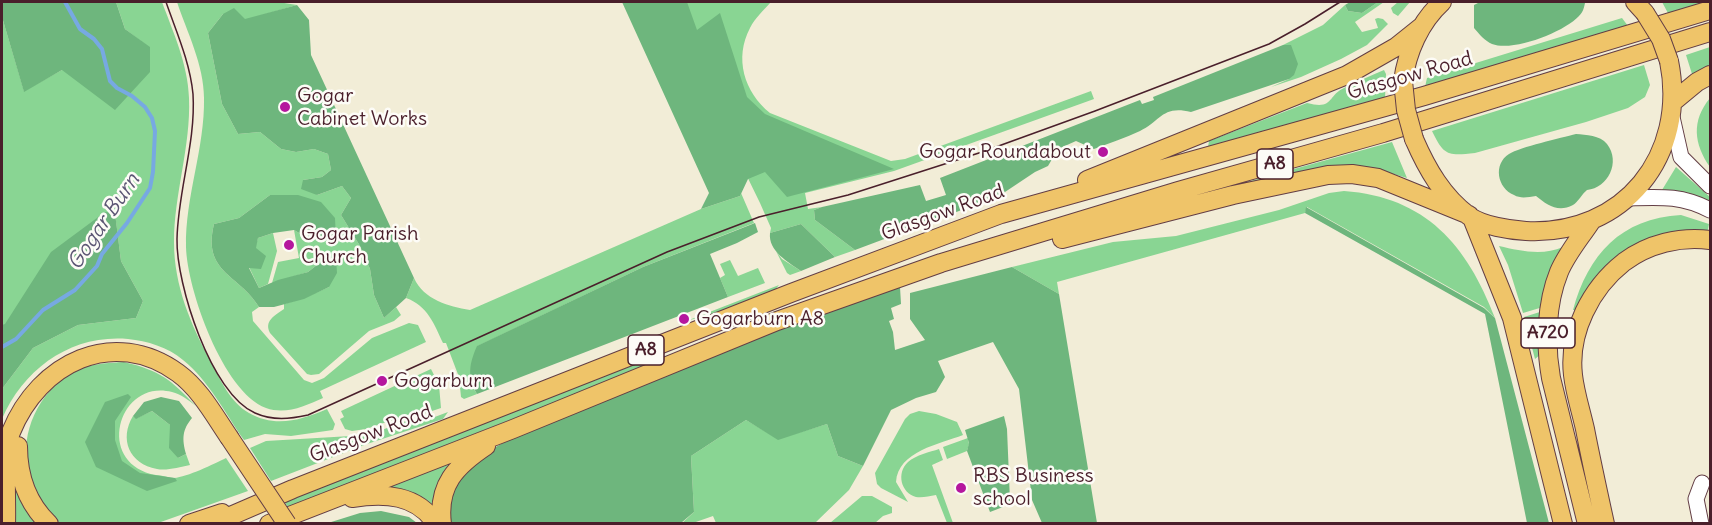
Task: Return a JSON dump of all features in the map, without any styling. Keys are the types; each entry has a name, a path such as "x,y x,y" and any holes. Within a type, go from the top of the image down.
{"main road":[{"path":"1001,214 1347,75 1396,47 1421,27 1442,2"},
{"path":"840,298 1222,198 1328,175 1352,174 1378,178 1470,217 1518,230 1544,232 1568,228 1592,220 1612,210 1628,198 1648,176 1667,138 1673,109 1669,61 1661,39 1640,7"},
{"name":"Glasgow Road","path":"212,524 293,489 791,293 1001,214 1424,96 1710,10"},
{"path":"1421,27 1411,48 1403,81 1406,110 1414,139 1430,172 1440,187 1470,217"},
{"name":"A8","path":"269,524 840,298 964,256 1178,191 1383,133 1710,32"},
{"path":"1673,109 1696,82 1710,75"},
{"name":"A720","path":"1470,217 1512,318 1563,524"},
{"name":"A720","path":"1587,524 1551,378 1547,356 1547,337 1553,292 1559,272 1592,220"},
{"name":"A720","path":"1605,524 1573,374 1575,342 1581,321 1596,291 1629,258 1671,241 1698,238 1710,240"},
{"path":"6,524 10,432 22,411 42,383 64,365 93,354 122,352 152,358 180,374 202,397 287,524"},
{"path":"22,411 18,442 20,469 28,495 35,508 49,524"},
{"path":"442,524 444,492 458,468 513,429"},
{"path":"189,524 293,489"},
{"path":"304,510 348,498 392,496 404,498 422,507 436,524"}],"street":[{"path":"1673,109 1682,157 1710,186"},
{"path":"1628,198 1680,198 1710,210"},
{"path":"1701,524 1696,499 1702,483"}],"green space":[{"path":"2,2 116,2 125,29 150,47 150,72 115,110 62,70 24,92 2,17"},
{"path":"116,2 162,2 183,61 188,85 189,116 175,224 175,258 185,305 218,376 236,403 259,418 288,421 327,409 335,424 333,430 291,436 265,434 244,440 209,387 183,360 157,345 128,339 88,342 52,358 23,384 2,419 2,389 33,348 78,325 136,318 143,301 121,261 115,214 5,325 2,325 2,17 24,91 62,70 150,72 150,48 125,29"},
{"path":"177,2 278,2 297,5 245,20 223,14 208,33 222,104 238,134 260,132 281,149 296,152 314,149 328,154 331,170 322,177 303,180 317,195 342,186 351,198 341,215 360,246 370,269 374,295 384,318 396,307 401,315 394,321 369,331 319,374 307,374 270,333 268,325 271,319 284,309 284,304 329,287 322,261 308,272 272,283 278,262 299,258 294,230 308,238 270,195 239,218 214,224 213,253 224,272 251,296 259,307 252,312 253,321 304,380 312,383 324,378 372,338 409,323 418,325 426,342 320,391 323,398 302,407 281,411 273,410 250,398 222,361 200,312 188,265 186,247 204,98 198,61"},
{"path":"622,2 687,2 697,30 720,13 747,97 765,114 894,169 787,197 765,172 748,179 740,196 701,209 709,193"},
{"path":"662,2 771,2 752,24 745,39 743,51 744,74 761,105 770,113 891,161 905,159 1091,91 1094,99 894,171 805,193 808,209 822,207 814,210 815,220 855,250 835,257 801,224 770,233 771,228 760,203"},
{"path":"1350,2 1378,2 1362,13 1348,11 1345,5"},
{"path":"1378,2 1384,2 1355,22 1362,32 1378,28 1375,19 1378,18 1388,24 1367,45 1301,77 1271,87 1289,79 1291,45 1283,45 1323,25 1345,5 1348,11 1362,13"},
{"path":"1398,2 1410,2 1398,16 1391,8"},
{"path":"1480,2 1585,3 1583,10 1572,22 1551,34 1525,43 1501,46 1489,43 1474,28 1474,5"},
{"path":"1662,2 1710,2 1669,15"},
{"path":"297,5 309,20 311,55 414,278 406,298 384,318 374,295 370,269 360,246 341,215 351,198 342,186 317,195 301,189 303,180 322,177 331,170 328,154 314,149 296,152 281,149 260,132 238,134 222,104 208,33 223,14 234,8 245,19"},
{"path":"1622,18 1628,26 1425,87 1427,78"},
{"path":"1283,45 1291,45 1298,64 1294,75 1289,79 1191,112 1181,110 1168,112 1140,131 1094,149 1076,141 1058,149 1048,166 999,196 855,250 815,220 814,210 822,207 920,185 926,201 946,195 940,178 1140,100 1142,104 1154,100 1153,97"},
{"path":"1710,47 1710,64 1695,75 1692,74 1686,55"},
{"path":"1644,65 1650,85 1645,97 1628,108 1586,122 1466,154 1453,154 1444,150 1432,131"},
{"path":"1384,70 1386,74 1385,99 1208,147 1209,141 1307,103 1322,105 1344,88"},
{"path":"1710,98 1710,167 1698,141 1697,124"},
{"path":"1576,134 1601,139 1607,144 1613,158 1610,173 1606,179 1601,184 1587,190 1573,205 1558,208 1536,196 1517,196 1508,192 1504,187 1499,170 1504,158 1509,154"},
{"path":"1392,142 1407,178 1380,170 1237,189 1236,185"},
{"path":"1676,167 1710,197 1710,202 1689,193 1662,190"},
{"path":"1344,191 1373,195 1398,203 1440,229 1457,247 1471,268 1495,318 1484,307 1307,207 1305,213 1057,282 1059,294 1012,267 1113,242 1176,236 1279,210 1329,193"},
{"path":"741,193 754,223 643,267 478,346 471,384 477,394 464,399 461,397 459,377 446,343 443,343 425,311 414,301 406,298 414,278 418,286 430,297 445,304 470,310 701,209 740,196"},
{"path":"270,195 298,195 321,202 335,218 336,239 314,239 294,230 258,238 256,248 266,256 261,269 249,268 259,288 308,272 322,261 336,258 337,273 329,287 304,299 274,307 259,307 218,263 213,253 212,240 214,224 239,218"},
{"path":"1306,207 1484,308 1495,318 1549,523 1527,523 1485,314 1305,213"},
{"path":"105,212 115,213 121,261 143,301 136,318 78,325 33,348 2,389 2,325 5,324 51,252"},
{"path":"1681,215 1709,224 1707,234 1648,245 1582,310 1573,310 1588,272 1610,243 1641,223"},
{"path":"755,223 758,232 710,254 728,297 477,394 470,370 477,346 643,267"},
{"path":"801,224 835,257 801,271 780,255 772,245 770,233"},
{"path":"273,233 277,251 268,284 259,288 249,267 258,238"},
{"path":"1499,246 1539,252 1563,247 1543,307 1523,313 1508,265"},
{"path":"776,251 782,259 801,271 790,275 787,273"},
{"path":"730,260 738,276 758,268 765,283 728,297 720,278 725,275 720,264"},
{"path":"1012,267 1059,294 1097,523 1042,523 1032,500 1019,389 993,342 938,361 945,377 936,392 916,398 891,410 863,466 838,456 827,424 778,440 746,420 691,456 694,512 681,523 446,523 444,504 472,461 518,434 791,325 900,287 901,304 891,308 894,319 889,321 895,350 925,340 910,319 910,293"},
{"path":"779,285 775,290 708,316 689,320"},
{"path":"1543,311 1541,354 1535,359 1524,317"},
{"path":"682,343 649,360 686,351 288,507 283,500"},
{"path":"124,362 164,377 196,406 172,392 153,391 138,398 127,409 121,424 120,440 125,455 137,468 156,475 174,478 193,473 226,458 248,491 158,523 60,523 48,513 36,496 26,461 27,441 34,415 49,391 70,374 93,365"},
{"path":"431,369 439,385 441,408 423,414 407,415 366,429 352,431 345,429 340,419 344,417 341,411"},
{"path":"128,394 131,397 115,421 115,440 122,461 140,473 175,478 177,481 147,491 96,467 85,442 105,402"},
{"path":"161,397 179,401 192,418 184,435 186,454 178,458 169,448 170,425 152,411 136,419 133,416 144,402"},
{"path":"152,411 170,425 178,458 186,454 190,465 157,469 139,462 133,456 127,442 129,425 133,416 137,418"},
{"path":"919,411 936,414 957,422 963,435 922,450 904,463 896,482 908,502 881,488 877,484 875,473 905,419 910,414"},
{"path":"448,412 443,419 367,444 271,481 250,448 266,441 368,435 409,420 432,418"},
{"path":"1004,416 1007,429 1010,501 1003,507 990,512 967,451 969,443 965,430"},
{"path":"746,420 778,439 827,424 838,456 863,466 849,490 815,523 716,523 713,516 693,523 681,524 694,512 691,456"},
{"path":"968,438 967,451 947,459 943,447"},
{"path":"939,449 943,460 932,465 953,523 947,523 936,495 916,497 911,495 904,487 901,477 904,466 908,462"},
{"path":"466,453 437,516 381,489"},
{"path":"11,469 40,523 9,524"},
{"path":"862,496 872,496 892,507 892,513 883,516 875,523 830,523"},
{"path":"381,511 409,517 417,523 328,523 360,513"}],"waterway":[{"name":"Gogar Burn","path":"2,347 16,339 43,310 75,290 97,266 102,254 127,223 150,188 153,172 155,131 152,118 145,107 110,81 102,49 94,39 80,29 65,2"}],"tram line":[{"path":"166,2 186,58 193,94 192,130 180,203 177,239 178,259 190,309 211,361 224,384 239,402 255,413 282,418 308,415 667,252 759,217 848,195 982,152 1095,111 1269,44 1340,2"}],"place":[{"name":"Gogar Cabinet Works","path":"285,107"},
{"name":"Gogar Roundabout","path":"1103,152"},
{"name":"Gogar Parish Church","path":"289,245"},
{"name":"Gogarburn A8","path":"684,319"},
{"name":"Gogarburn","path":"382,381"},
{"name":"RBS Business school","path":"961,488"}]}
